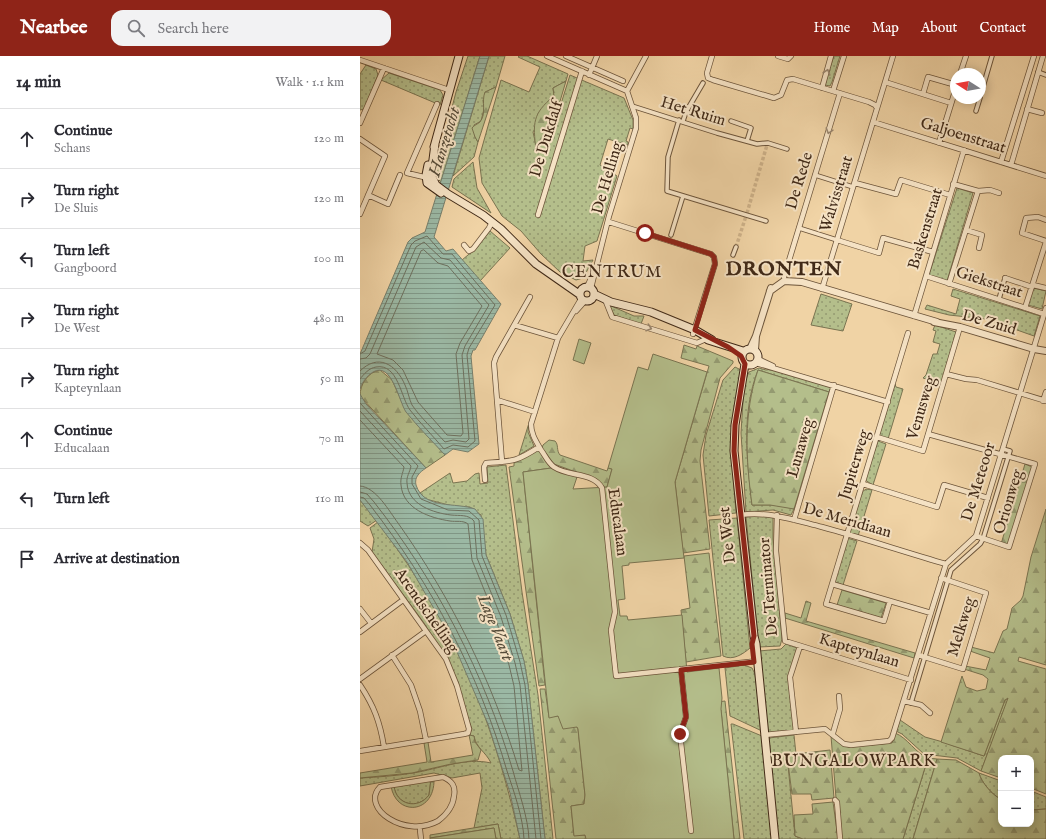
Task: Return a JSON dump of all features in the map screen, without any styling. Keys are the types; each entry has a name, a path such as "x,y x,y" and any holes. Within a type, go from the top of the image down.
{"main road":[{"path":"459,56 449,90 429,178 438,189 492,222 524,250 532,260 563,283 586,294 636,309 646,314 657,316 678,324 709,340 747,352"},
{"path":"747,352 752,363"},
{"path":"747,352 752,363"},
{"name":"De West","path":"752,363 742,382 735,425 734,451 740,515 756,644 756,661 775,839"}],"street":[{"path":"547,56 627,91 646,56"},
{"path":"566,56 623,81"},
{"path":"589,75 597,56"},
{"path":"712,56 706,74 708,78 770,98 775,98 781,95 786,82 790,79 840,93 873,104 877,108"},
{"path":"778,56 790,57"},
{"path":"822,88 831,56"},
{"path":"833,91 844,56"},
{"name":"Walvisstraat","path":"822,288 893,56"},
{"path":"962,68 966,56"},
{"path":"986,76 992,56"},
{"path":"1001,162 1034,56"},
{"path":"1011,165 1043,56"},
{"path":"361,62 384,68 449,90"},
{"path":"360,122 362,114 384,68"},
{"name":"De Dukdalf","path":"538,215 582,71"},
{"path":"1038,72 1046,75"},
{"path":"923,94 928,77 950,83"},
{"path":"885,82 950,103"},
{"path":"702,83 681,121 668,157 667,191 766,221"},
{"name":"De Helling","path":"586,294 594,272 636,128 636,118 627,91"},
{"name":"De Rede","path":"785,275 840,93"},
{"path":"429,178 407,173 437,104"},
{"path":"939,142 951,104"},
{"path":"976,111 978,104"},
{"name":"Het Ruim","path":"632,106 757,144 767,144 787,149"},
{"path":"1027,109 1042,113"},
{"name":"Het Ruim","path":"686,112 719,123"},
{"name":"Het Ruim","path":"731,121 751,128 747,141"},
{"name":"Galjoenstraat","path":"873,122 1046,176"},
{"path":"360,138 385,156 360,214"},
{"name":"Baskenstraat","path":"914,316 964,150"},
{"path":"368,195 388,204 400,175"},
{"path":"815,175 896,194 901,180 950,195"},
{"path":"953,184 978,191 990,190 999,193"},
{"path":"950,284 978,191"},
{"path":"671,236 683,196"},
{"path":"1025,308 1046,241 1022,233 1026,218 1038,217 1046,220"},
{"path":"464,245 469,251 473,249 492,222"},
{"path":"609,222 711,254 716,261 694,332"},
{"path":"799,228 879,253 883,238 933,252"},
{"path":"966,230 982,236 979,248"},
{"path":"733,255 736,247"},
{"path":"747,352 756,336 770,291 774,283 785,275"},
{"name":"De Zuid","path":"785,275 794,277 802,282"},
{"name":"Giekstraat","path":"926,276 1044,314"},
{"path":"999,299 1005,278 1032,286 1046,288"},
{"name":"De Zuid","path":"770,291 784,281 802,282 914,316 921,320 960,327 1034,349 1046,351"},
{"name":"Educalaan","path":"586,294 558,338 531,424 531,432 555,468 593,479 599,483 602,488 615,612 612,630 616,676 756,661"},
{"path":"502,462 495,362 530,297"},
{"path":"609,302 612,317 697,343 709,340"},
{"path":"1044,314 1046,308"},
{"name":"De Meteoor","path":"833,733 844,744 851,745 889,741 892,738 946,564 976,536 1044,314"},
{"path":"514,325 558,338"},
{"name":"Venusweg","path":"877,437 923,451 960,327"},
{"name":"Jupiterweg","path":"890,601 884,621 826,604 908,333"},
{"name":"De Zuid","path":"1034,349 1046,355"},
{"path":"752,363 776,367 888,402"},
{"path":"946,374 966,380 976,380 1045,401 1046,392"},
{"name":"Lunaweg","path":"794,520 834,385"},
{"path":"497,400 535,412"},
{"name":"Orionweg","path":"928,434 1001,456 1035,464 1009,547 976,536"},
{"path":"486,480 484,465 520,459 539,446"},
{"path":"911,703 951,570 983,539 1010,451 1003,449"},
{"path":"863,484 938,507 944,485 988,498"},
{"name":"De Meridiaan","path":"740,515 764,513 776,515 848,534 946,564"},
{"name":"De Terminator","path":"776,515 776,551 784,639 788,643 800,646"},
{"name":"Arendschelling","path":"360,543 368,550 446,660 457,686 469,729 468,733 360,751"},
{"name":"Melkweg","path":"918,655 963,669 986,592 941,578"},
{"path":"832,584 931,614"},
{"path":"360,632 403,600"},
{"path":"360,609 371,623"},
{"path":"360,679 426,631"},
{"path":"796,732 790,677 800,646"},
{"name":"Kapteynlaan","path":"800,646 911,680"},
{"path":"392,655 411,685 420,711 426,740"},
{"path":"681,670 686,717 680,734 690,831"},
{"path":"360,685 371,702 381,725 384,747"},
{"path":"764,735 825,729 833,733 840,709 839,696"},
{"path":"904,700 925,708 930,713"},
{"path":"432,778 443,778 454,784 454,800 449,810 434,824 420,830 406,830 387,822 373,804 372,797 375,792 380,787 432,778"},
{"path":"835,800 840,839"},
{"path":"420,830 421,839"}],"green space":[{"path":"468,56 480,56 441,182 437,178 437,165 456,92"},
{"path":"489,56 505,56 496,87 491,89 483,100 484,109 481,121 474,125 475,137 478,142 474,157 453,176"},
{"path":"527,56 568,74 566,81 553,88 554,95 533,132 537,150 546,152 570,75 624,98 633,120 633,129 630,128 626,141 628,142 628,145 608,139 600,165 617,176 597,241 585,246 583,261 593,260 583,278 576,280 560,272 541,254 521,231 502,216 482,183 479,158 501,80 529,92 540,67 518,57"},
{"path":"834,56 840,56 830,86 825,85 825,82"},
{"path":"366,65 376,69 378,75 364,109 360,110 360,74"},
{"path":"389,73 440,90 443,95 440,105 381,80"},
{"path":"566,81 545,152 536,150 534,133 538,114 541,108 554,96 553,88"},
{"path":"496,87 478,142 472,128 482,119 485,92"},
{"path":"473,162 477,188 491,213 452,187 454,179"},
{"path":"957,188 973,193 947,281 929,275"},
{"path":"490,231 510,248 480,281 462,260 474,250"},
{"path":"1033,288 1046,291 1042,309 1028,305"},
{"path":"953,289 1040,316 1034,336 986,319 949,315 925,309 927,305 956,314 960,299 951,296"},
{"path":"821,294 852,304 843,331 811,325"},
{"path":"609,305 634,316 644,316 641,324 614,315"},
{"path":"935,325 956,332 941,384 923,378 926,375 933,354 937,354 940,344 933,342 936,331 933,330"},
{"path":"579,339 591,343 584,364 573,360"},
{"path":"684,345 696,349 697,346 733,361 733,363 720,378 701,450 700,461 710,549 683,553 675,482 709,366 681,358"},
{"path":"653,354 707,372 675,482 684,558 629,563 629,565 622,566 625,599 618,600 620,616 627,616 628,620 682,615 687,672 719,668 722,698 721,709 734,839 586,839 585,835 574,836 571,806 584,804 585,795 578,729 577,727 563,729 558,716 549,718 523,472 551,468 577,477 573,489 607,487 612,469 608,468 638,367 648,370"},
{"path":"735,367 741,370 732,462 736,513 709,516 703,455 706,435 723,380"},
{"path":"759,368 766,370 773,369 831,386 829,392 758,370 753,386 747,420 748,471 752,505 778,505 794,509 791,515 773,510 746,512 741,433 744,384 749,372"},
{"path":"380,370 392,380 406,411 445,455 426,468 360,396 361,387 368,376"},
{"path":"758,370 829,392 794,509 770,505 752,505 748,471 747,437 750,403"},
{"path":"895,384 896,387 903,389 888,439 879,436"},
{"path":"529,423 528,432 534,446 519,455"},
{"path":"549,440 555,441 560,455 607,471 608,468 612,469 607,487 603,488 587,476 554,464 542,448 543,445"},
{"path":"878,441 886,444 873,485 865,480"},
{"path":"538,448 551,468 523,472 545,685 539,686 509,467 514,466 514,463"},
{"path":"1025,464 1032,467 1008,546 1001,544"},
{"path":"506,465 522,592 538,695 553,839 545,839 528,684 524,661 510,614 486,555 481,515 470,507 453,506 426,499 420,493 450,473 453,483 467,481 475,474 479,473 480,484 488,483 487,467"},
{"path":"866,489 872,490 858,536 849,533 862,492"},
{"path":"360,500 377,520 368,526 360,521"},
{"path":"1046,509 1046,665 1019,657 1018,661 1046,669 1046,794 1034,789 1034,755 998,755 998,777 981,771 1008,698 1005,700 984,756 941,742 962,676 966,687 977,691 986,689 988,679 983,675 964,669 965,666 986,670 990,658 970,651 971,647 994,653 1003,631 1007,629 1012,608 1021,600 1023,596 1031,557"},
{"path":"746,517 773,517 773,539 782,639 780,646 759,647"},
{"path":"737,518 750,648 741,654 730,658 723,656 709,520"},
{"path":"378,522 430,599 464,665 487,722 505,780 520,839 501,839 498,824 474,828 482,788 480,773 452,778 434,773 360,786 360,778 406,774 462,762 472,761 491,763 477,744 474,736 469,735 472,729 448,663 424,623 372,552 374,539 370,528"},
{"path":"847,538 857,541 843,585 834,582"},
{"path":"709,553 721,656 686,662 681,610 690,608 684,556"},
{"path":"842,590 886,603 881,618 837,605"},
{"path":"806,601 811,603 806,621 915,653 914,658 785,618 785,613 801,618"},
{"path":"786,644 797,648 788,678 794,730 769,733 767,731 759,651 781,649"},
{"path":"744,665 752,668 755,674 762,731 730,716 725,668"},
{"path":"540,689 545,689 549,717 558,716 578,729 585,795 584,804 571,806 574,835 585,835 586,839 556,839"},
{"path":"1009,698 981,771 957,758 924,754 902,734 896,731 900,720 925,737 984,756 1005,700"},
{"path":"725,701 740,839 734,839 721,710 710,703"},
{"path":"731,724 762,736 773,839 744,839"},
{"path":"895,733 904,738 919,753 928,758 903,839 841,839 831,736 848,747 892,743"},
{"path":"469,735 474,736 475,742 481,750 478,760 451,764 412,773 360,778 360,773 427,762 424,743 428,742 431,762 473,755"},
{"path":"794,735 796,754 787,755 795,836 803,839 777,839 769,738"},
{"path":"830,750 834,798 812,800 811,794 792,794 787,755"},
{"path":"928,758 937,759 913,839 903,839"},
{"path":"937,759 956,760 979,773 980,777 988,788 998,797 998,827 1034,827 1034,810 1046,809 1046,839 913,839"},
{"path":"979,773 998,780 998,797 994,795 980,777"},
{"path":"431,779 429,795 419,803 414,804 403,801 399,798 394,786"},
{"path":"431,779 434,779 433,791 422,805 407,807 400,803 394,796 391,786 394,786 399,798 403,801 414,804 419,803 429,795"},
{"path":"1034,792 1046,797 1046,809 1034,810"},
{"path":"833,802 838,839 803,839 795,836 794,815 813,814 812,804"},
{"path":"498,824 501,839 496,839 494,828 430,838 430,835"},
{"path":"494,828 496,839 430,839 430,838"}],"water":[{"path":"480,56 489,56 434,237 446,251 453,249 501,304 475,350 473,350 471,356 479,444 468,452 453,449 445,455 406,412 394,384 385,372 380,370 373,372 365,379 360,389 360,354 408,242 412,238 425,232"},
{"name":"Lage Vaart","path":"360,394 366,404 426,468 420,473 416,480 416,485 420,493 433,502 475,509 483,519 486,555 510,614 524,661 528,684 545,839 520,839 510,793 488,724 451,638 407,562 360,500"}],"tunnel":[{"path":"747,213 767,145"},
{"path":"736,247 746,216"}],"district":[{"name":"DRONTEN","path":"784,269"},
{"name":"CENTRUM","path":"612,272"},
{"name":"BUNGALOWPARK","path":"854,761"}],"route":[{"path":"645,233 711,254 714,257 716,260 715,264 695,330 728,347 741,356 745,364 735,425 734,451 754,636 752,644 754,662 723,664 681,670 686,717 680,734"}],"water label":[{"name":"Hanzetocht","path":"445,142"}]}
